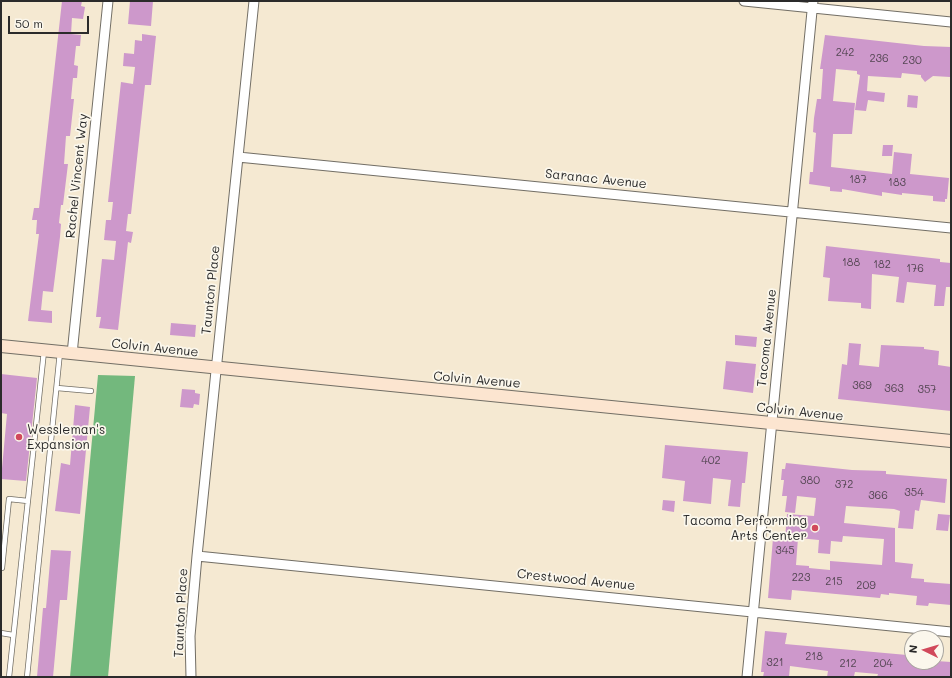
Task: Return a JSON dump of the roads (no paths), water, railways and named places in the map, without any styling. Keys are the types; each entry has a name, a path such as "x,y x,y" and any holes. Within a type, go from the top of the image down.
{"street":[{"name":"Rachel Vincent Way","path":"66,353 108,1"},
{"name":"Taunton Place","path":"191,677 190,636 197,556 254,1"},
{"path":"744,1 813,4 951,22"},
{"name":"Tacoma Avenue","path":"747,677 813,4"},
{"name":"Saranac Avenue","path":"238,157 951,228"},
{"name":"Colvin Avenue","path":"1,346 951,441"},
{"name":"Crestwood Avenue","path":"197,556 951,632"}],"lane":[{"path":"9,677 44,351"},
{"path":"27,677 57,388 66,353"},
{"path":"57,388 91,391"},
{"path":"2,568 9,499 28,501"},
{"path":"1,633 13,635"}],"place":[{"name":"Wessleman's Expansion","path":"19,437"},
{"name":"Tacoma Performing Arts Center","path":"815,528"}]}
